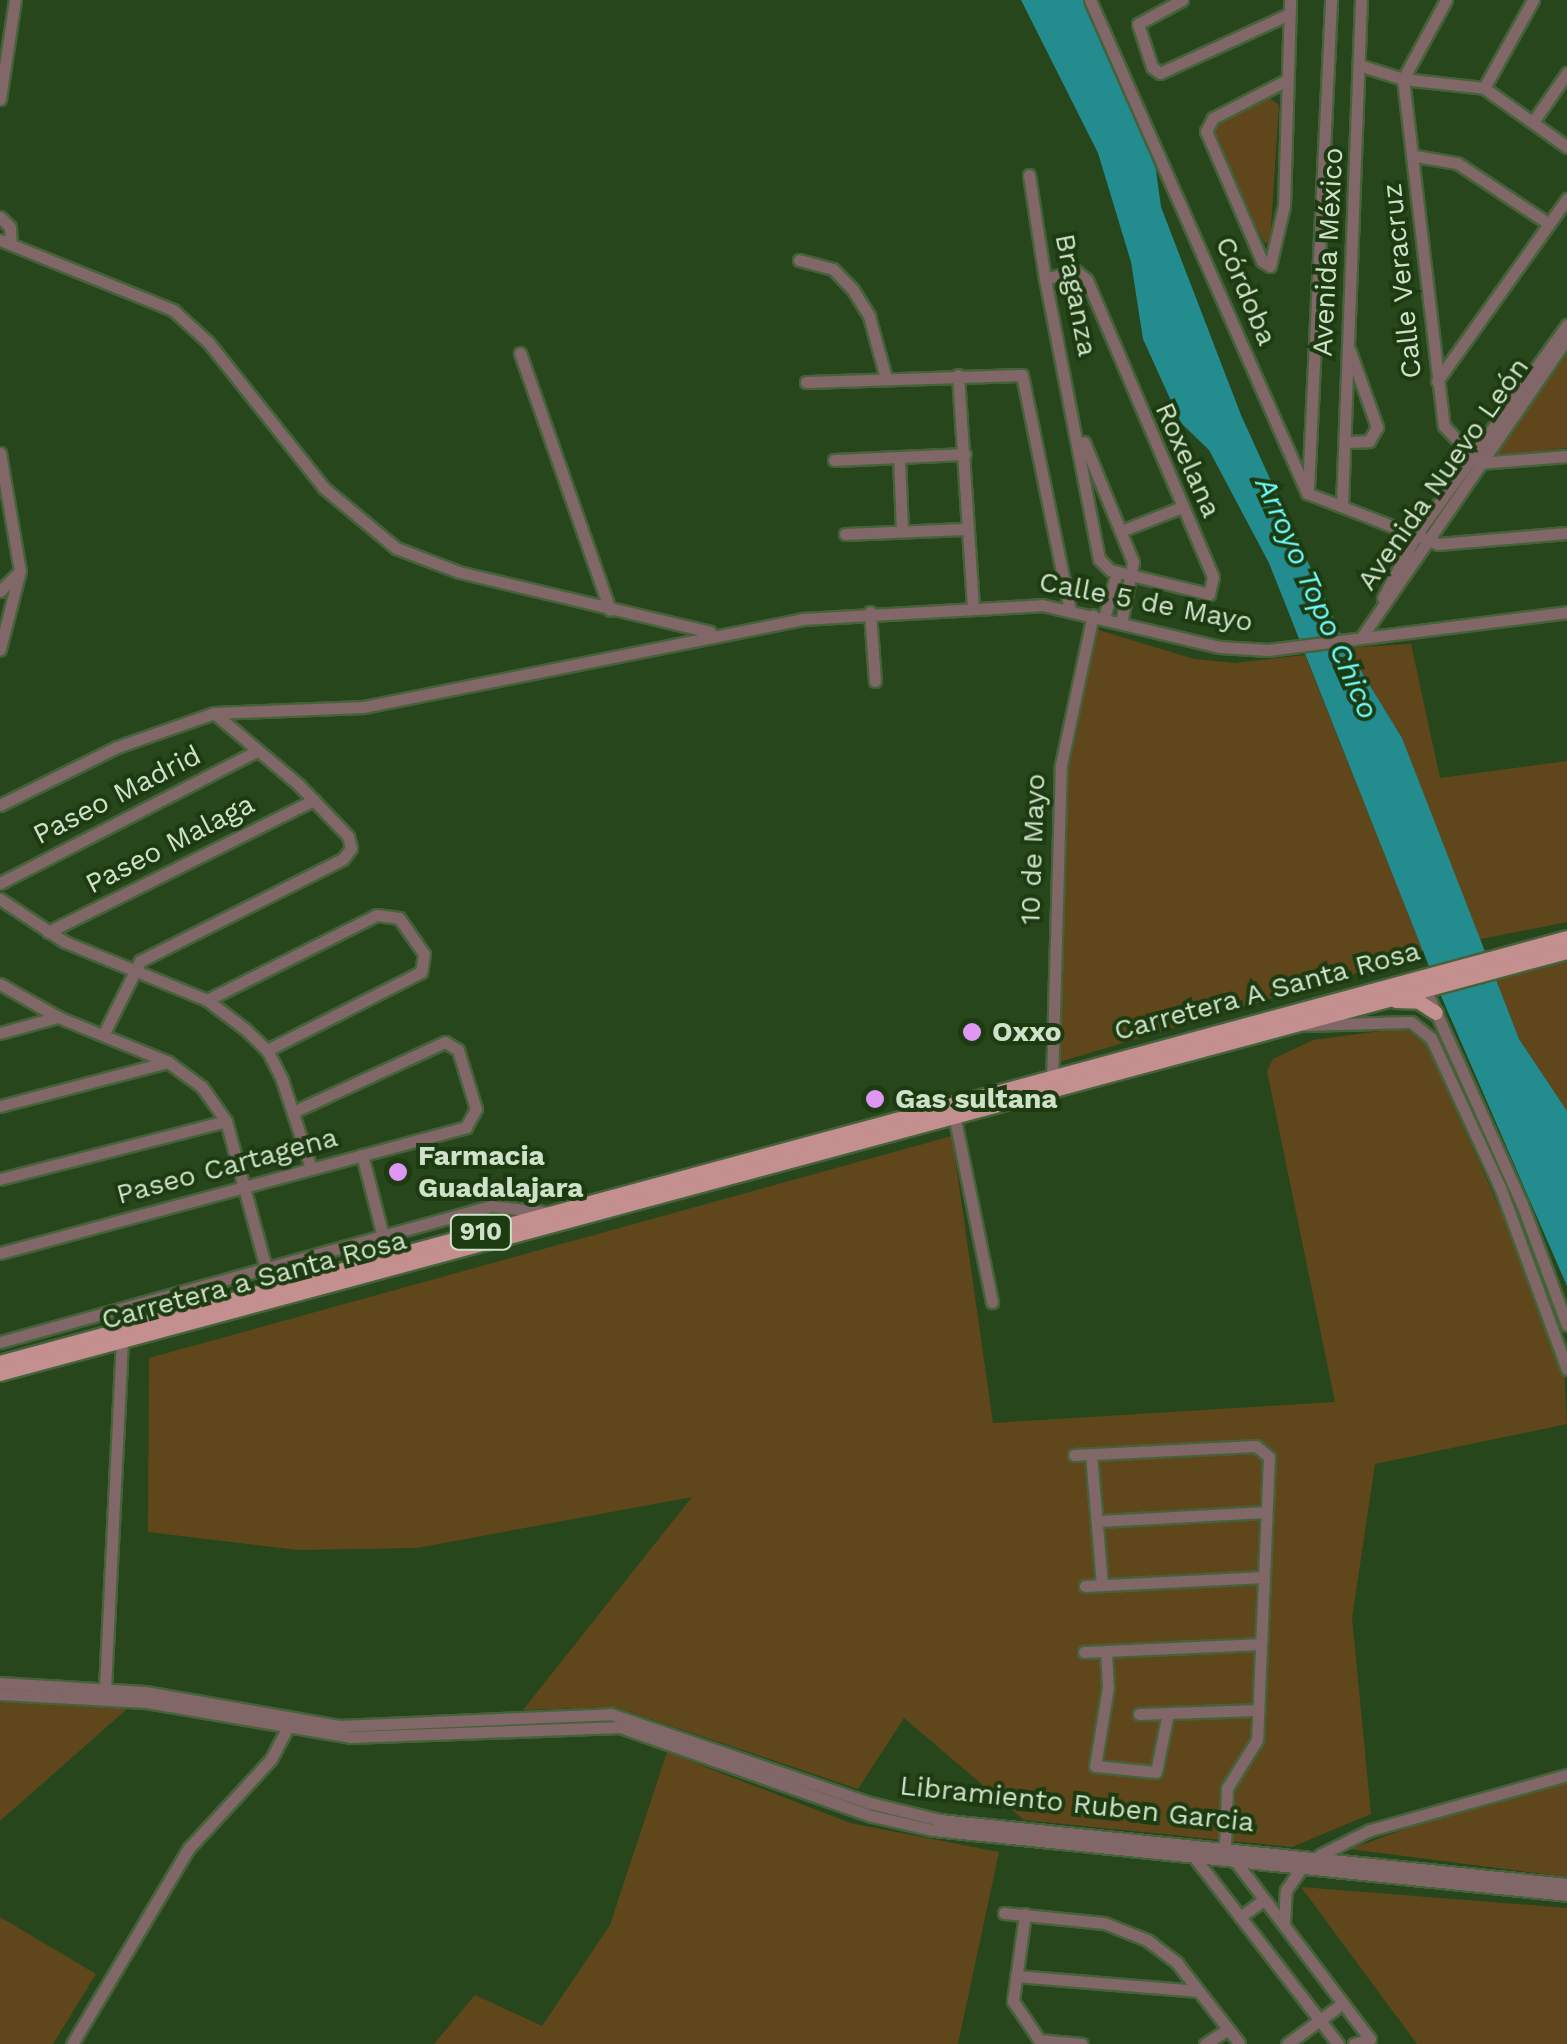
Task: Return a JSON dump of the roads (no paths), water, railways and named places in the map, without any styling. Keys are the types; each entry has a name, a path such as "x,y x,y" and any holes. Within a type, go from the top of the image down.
{"main road":[{"name":"Carretera A Santa Rosa","path":"694,1181 1432,980 1567,938"},
{"name":"Carretera A Santa Rosa","path":"1498,961 1567,952"},
{"name":"Carretera A Santa Rosa","path":"694,1181 954,1116 1052,1082 1293,1022 1432,980"},
{"path":"1351,1006 1408,1000 1436,1014"},
{"name":"Carretera a Santa Rosa","path":"0,1374 554,1214 694,1181"},
{"name":"Carretera a Santa Rosa","path":"0,1363 159,1320 273,1296 694,1181"}],"street":[{"name":"Córdoba","path":"1090,0 1136,95 1312,496"},
{"path":"1182,0 1138,24 1152,67 1165,72 1289,7"},
{"name":"Avenida México","path":"1312,496 1330,0"},
{"name":"Avenida México","path":"1342,505 1362,66 1361,0"},
{"path":"1403,79 1446,0"},
{"path":"1484,88 1533,0"},
{"path":"0,98 9,6"},
{"path":"1285,81 1213,118 1206,131 1262,261 1270,266 1284,206 1289,7"},
{"path":"1362,66 1403,79 1484,88 1567,146"},
{"path":"1534,122 1567,73"},
{"name":"Calle Veracruz","path":"1403,79 1444,426 1476,461"},
{"path":"1415,156 1457,163 1548,224"},
{"name":"Braganza","path":"1030,175 1044,279 1076,424 1100,562"},
{"path":"1437,381 1567,198"},
{"path":"0,217 10,227 5,242 173,310 208,342 324,488 396,548 459,572 714,633"},
{"path":"799,260 833,269 852,290 869,316 886,378"},
{"name":"Roxelana","path":"1044,279 1076,271 1087,280 1213,577 1212,591 1198,596 1118,572 1100,562"},
{"name":"Avenida Nuevo León","path":"1361,638 1421,538 1563,340 1567,325"},
{"path":"1345,442 1369,441 1377,427 1348,347"},
{"path":"520,353 610,610"},
{"path":"806,382 1013,371 1029,387 1070,610"},
{"path":"958,374 965,454 964,528 973,605"},
{"name":"Braganza","path":"1076,424 1121,530 1134,576"},
{"path":"0,453 20,571 0,649"},
{"path":"834,460 965,454"},
{"path":"1476,461 1567,456"},
{"path":"899,458 902,530"},
{"path":"1312,496 1421,538 1567,533"},
{"path":"1121,530 1182,507"},
{"path":"846,534 964,528"},
{"path":"0,591 20,571"},
{"name":"10 de Mayo","path":"1052,1082 1061,765 1099,616 1118,572"},
{"path":"1121,622 1134,576"},
{"name":"Calle 5 de Mayo","path":"0,805 116,747 214,714 362,707 714,633 870,612 973,605 1070,610 1219,648 1345,641 1567,612"},
{"path":"870,612 875,681"},
{"path":"103,1036 131,970 150,954 342,859 351,848 348,836 314,800 214,714"},
{"name":"Paseo Madrid","path":"0,883 257,752"},
{"name":"Paseo Malaga","path":"48,932 314,800"},
{"path":"0,899 48,932 207,1000 266,1050 295,1110 311,1168"},
{"path":"207,1000 376,915 399,918 424,954 424,968 414,977 266,1050"},
{"path":"1432,980 1436,1014 1522,1204 1567,1324"},
{"path":"0,984 58,1017 168,1062 202,1087 226,1121 273,1296"},
{"path":"0,1033 58,1017"},
{"path":"1293,1022 1411,1022 1431,1038 1500,1187 1567,1369"},
{"name":"Paseo Cartagena","path":"0,1254 466,1127 476,1109 458,1050 446,1042 295,1110"},
{"path":"0,1106 168,1062"},
{"path":"954,1116 992,1302"},
{"path":"0,1179 226,1121"},
{"path":"362,1155 383,1236"},
{"path":"0,1342 491,1206 554,1214"},
{"path":"153,1300 159,1320"},
{"path":"42,1331 47,1350"},
{"path":"105,1688 122,1341"},
{"path":"1074,1455 1256,1446 1268,1457 1257,1740 1227,1788 1225,1846 1370,2039 1354,2044"},
{"path":"1090,1454 1100,1520 1102,1585"},
{"path":"1100,1520 1266,1512"},
{"path":"1086,1586 1264,1577"},
{"path":"1084,1652 1261,1644"},
{"path":"1106,1651 1108,1687 1095,1766 1156,1772 1168,1713"},
{"name":"Libramiento Ruben Garcia","path":"0,1683 105,1688 350,1737 620,1727 914,1826 1567,1895"},
{"name":"Libramiento Ruben Garcia","path":"0,1694 146,1702 290,1724 340,1726 611,1714 902,1813 1567,1884"},
{"path":"1139,1714 1258,1710"},
{"path":"72,2044 189,1848 271,1760 290,1724"},
{"path":"1318,1856 1370,1830 1567,1775"},
{"path":"1182,1842 1338,2044"},
{"path":"1284,1928 1282,1900 1304,1866"},
{"path":"1240,1916 1263,1900"},
{"path":"1004,1913 1128,1930 1160,1948 1239,2043"},
{"path":"1025,1914 1012,2001 1040,2042 1082,2044"},
{"path":"1016,1976 1198,1992"},
{"path":"1287,2044 1343,2003"},
{"path":"1205,2044 1228,2029"}],"water":[{"name":"Arroyo Topo Chico","path":"1021,0 1090,0 1152,141 1161,207 1241,415 1347,648 1402,738 1519,1039 1567,1111 1567,1286 1438,989 1269,563 1209,450 1181,423 1143,339 1131,262 1098,153"}],"place":[{"name":"Oxxo","path":"972,1032"},
{"name":"Gas sultana","path":"875,1099"},
{"name":"Farmacia Guadalajara","path":"398,1172"}]}
